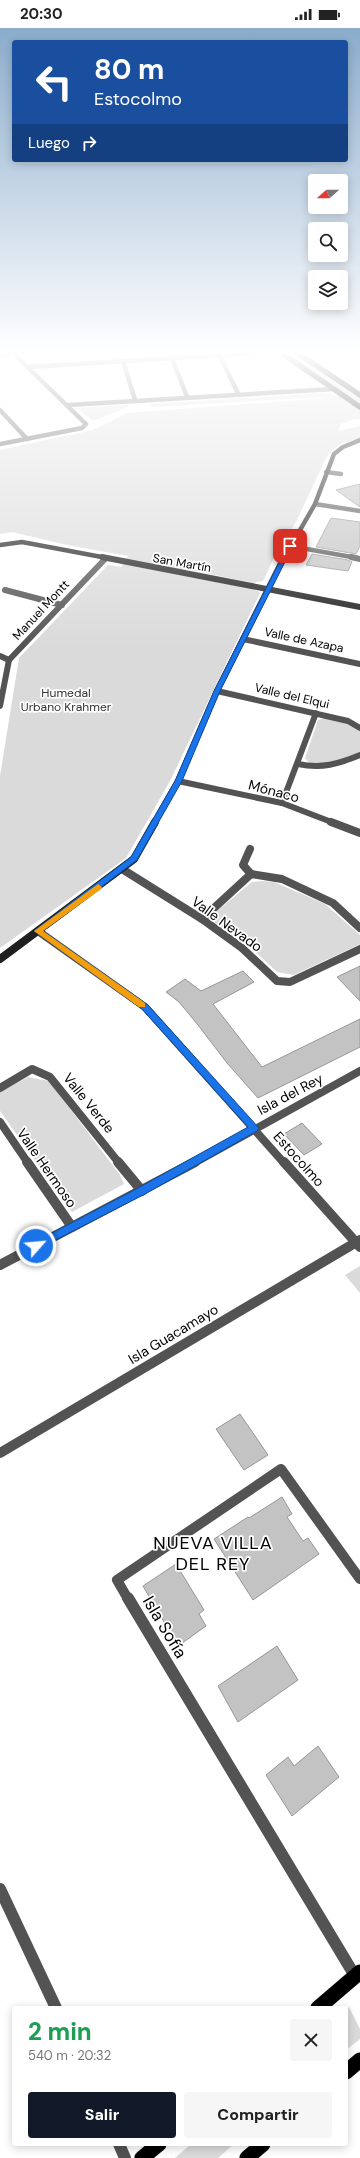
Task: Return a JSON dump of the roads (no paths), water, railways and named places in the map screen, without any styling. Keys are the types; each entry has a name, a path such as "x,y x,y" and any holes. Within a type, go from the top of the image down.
{"main road":[{"path":"320,2006 358,1974"},
{"path":"348,2070 360,2060"},
{"path":"142,2158 157,2146"}],"street":[{"path":"0,959 134,859 178,781 217,691 290,546 315,504 326,472 337,451"},
{"path":"326,472 341,474"},
{"path":"315,504 360,511"},
{"name":"San Martín","path":"0,545 22,542 360,607"},
{"path":"290,546 360,559"},
{"name":"Manuel Montt","path":"0,706 9,660 105,558"},
{"path":"5,590 62,605"},
{"name":"Valle de Azapa","path":"243,639 360,664"},
{"path":"0,656 9,660"},
{"name":"Valle del Elqui","path":"217,691 348,720 360,728"},
{"path":"282,803 316,713"},
{"path":"298,764 316,768 330,768 360,755"},
{"name":"Mónaco","path":"178,781 282,803 360,833"},
{"path":"250,850 243,865 251,874 282,879 333,904 360,928"},
{"name":"Valle Nevado","path":"122,869 202,919 242,948 277,981 290,982 360,949"},
{"path":"202,919 251,874"},
{"name":"Estocolmo","path":"38,931 145,1007 359,1243"},
{"name":"Valle Verde","path":"0,1088 32,1069 50,1077 142,1191"},
{"name":"Isla del Rey","path":"0,1265 142,1191 360,1071"},
{"name":"Valle Hermoso","path":"0,1122 72,1227"},
{"name":"Isla Guacamayo","path":"0,1453 359,1243"},
{"name":"Isla Sofía","path":"358,1974 117,1580 281,1469 360,1579"},
{"path":"0,1889 55,2006"},
{"path":"120,2146 126,2158"}],"district":[{"name":"NUEVA VILLA DEL REY","path":"213,1553"}],"park label":[{"name":"Humedal Urbano Krahmer","path":"66,700"}]}
